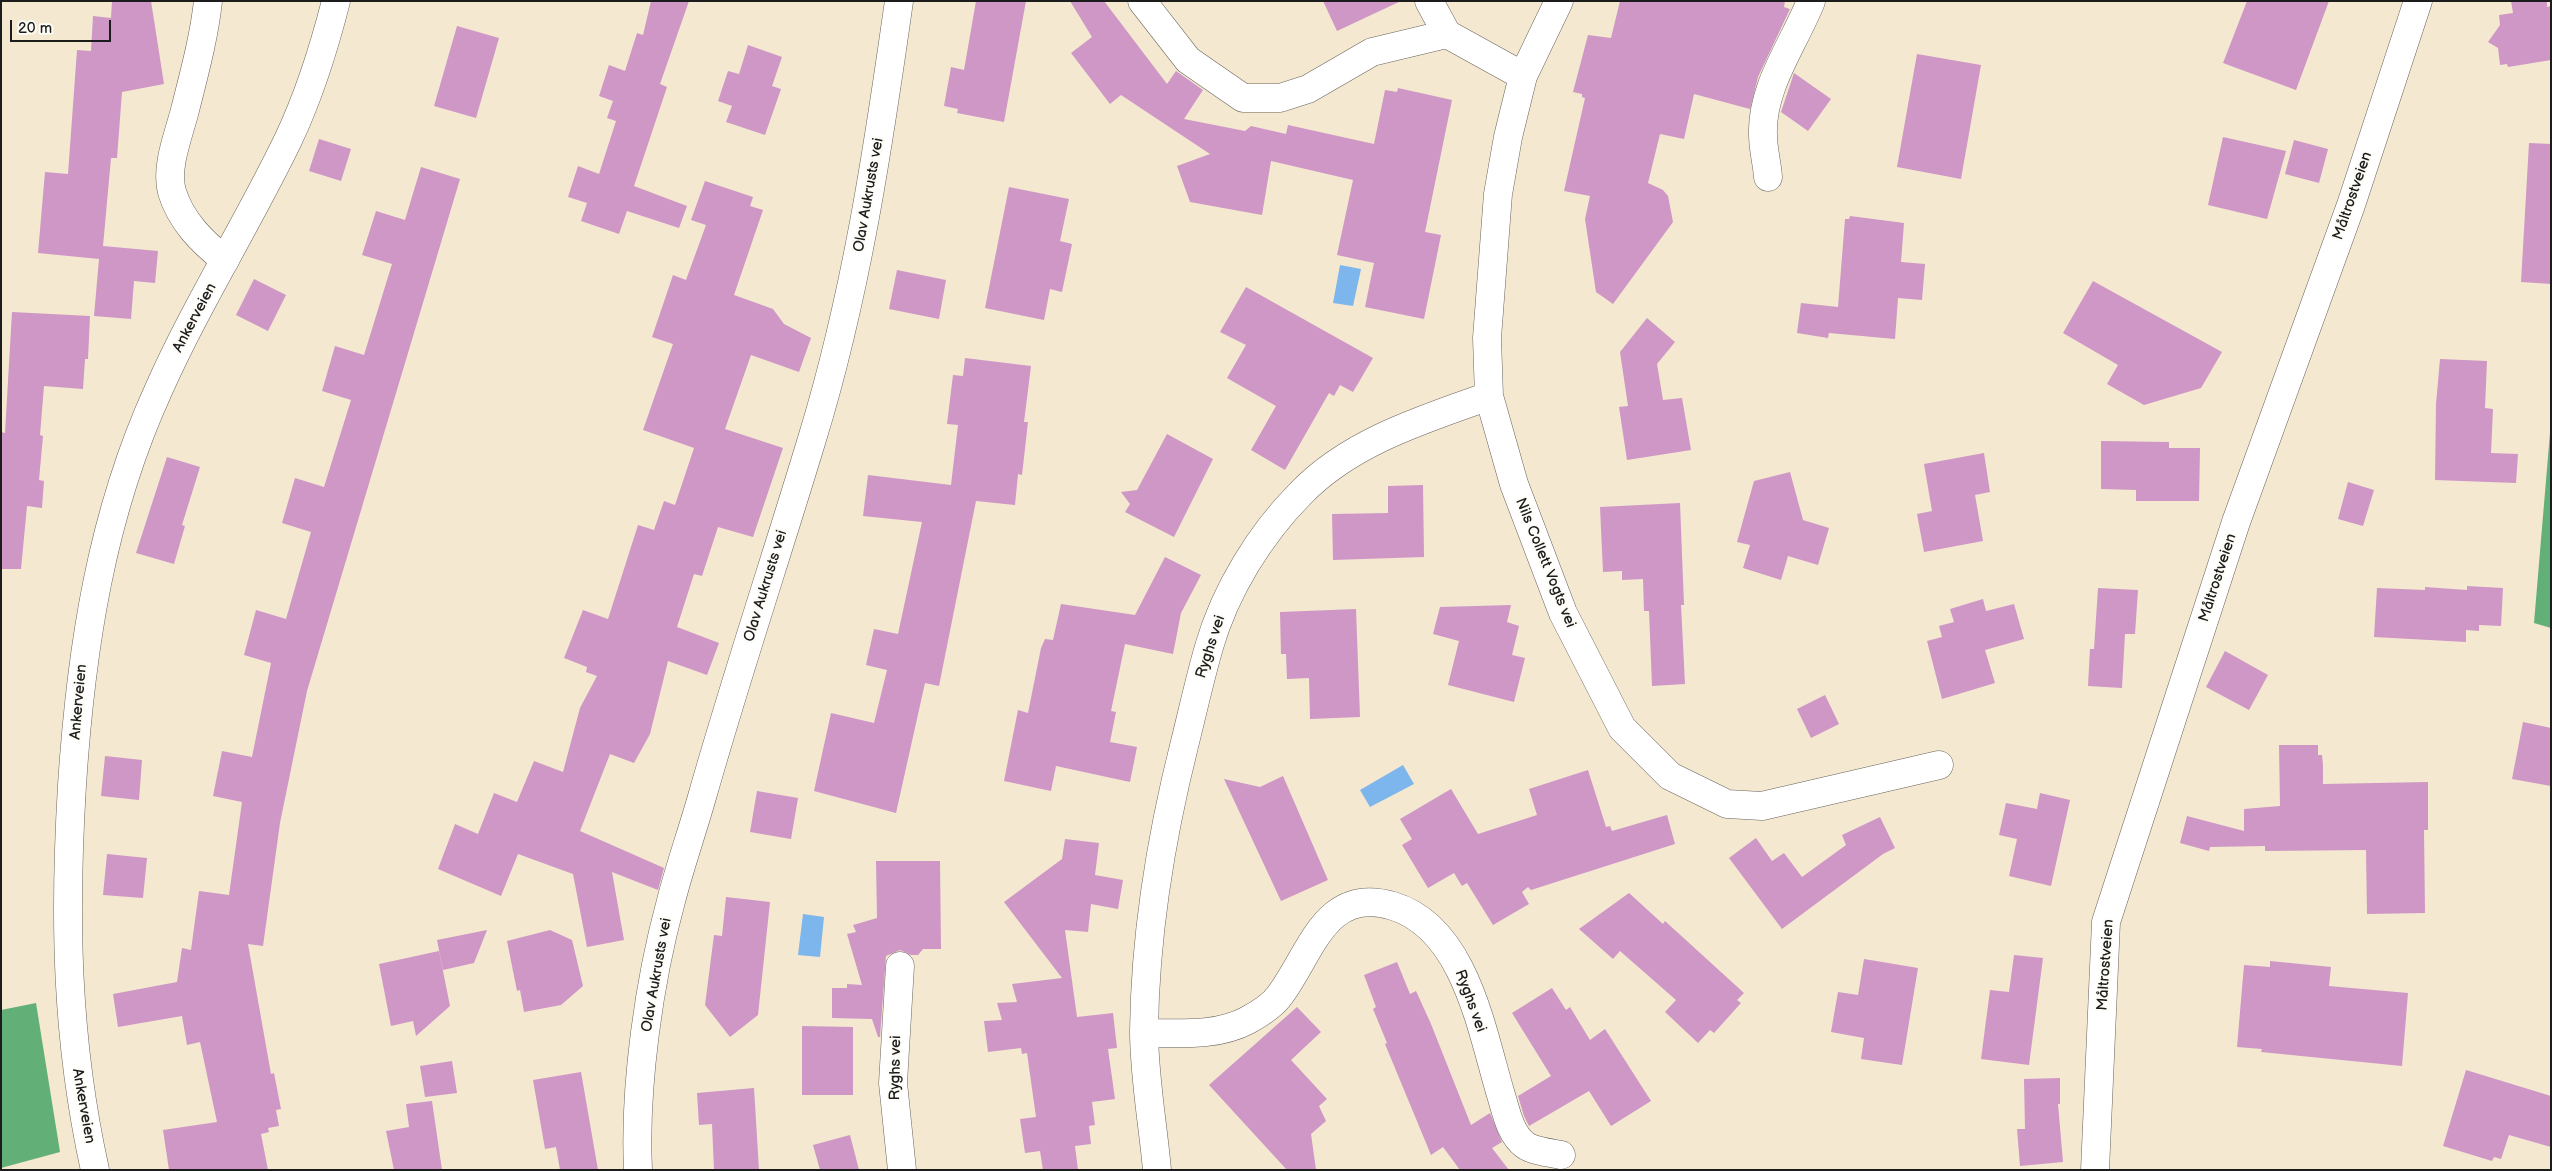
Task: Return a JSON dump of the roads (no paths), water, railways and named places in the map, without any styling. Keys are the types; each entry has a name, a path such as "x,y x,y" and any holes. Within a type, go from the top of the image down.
{"street":[{"path":"208,1 202,40 171,167 172,191 190,228 206,245 226,260"},
{"name":"Ankerveien","path":"95,1170 75,1062 66,946 71,808 84,649 102,552 120,490 142,428 177,351 288,139 312,80 336,1"},
{"name":"Olav Aukrusts vei","path":"638,1170 638,1103 661,945 671,901 728,705 813,436 842,331 864,232 899,1"},
{"path":"1142,1 1188,60 1243,98 1280,98 1308,89 1372,52 1447,34"},
{"path":"1429,1 1447,34 1523,76"},
{"name":"Nils Collett Vogts vei","path":"1559,1 1523,76 1508,137 1498,194 1486,338 1489,396 1514,484 1562,613 1622,728 1670,776 1727,804 1762,806 1940,765"},
{"path":"1768,177 1763,134 1770,89 1811,1"},
{"name":"Måltrostveien","path":"2095,1170 2106,922 2236,522 2350,205 2418,1"},
{"name":"Ryghs vei","path":"1157,1170 1144,1033 1148,954 1158,866 1172,794 1209,646 1225,606 1244,569 1273,526 1301,492 1330,469 1370,444 1412,424 1489,396"},
{"name":"Ryghs vei","path":"1144,1033 1195,1034 1224,1029 1247,1021 1279,996 1317,932 1333,915 1350,906 1372,903 1394,906 1433,931 1456,962 1470,992 1510,1124 1525,1145 1561,1155"},
{"name":"Ryghs vei","path":"900,966 893,1083 902,1170"}],"water":[{"path":"1340,265 1361,269 1353,306 1333,303"},
{"path":"1403,765 1414,784 1370,807 1360,790"},
{"path":"803,914 824,917 820,957 798,955"}]}
